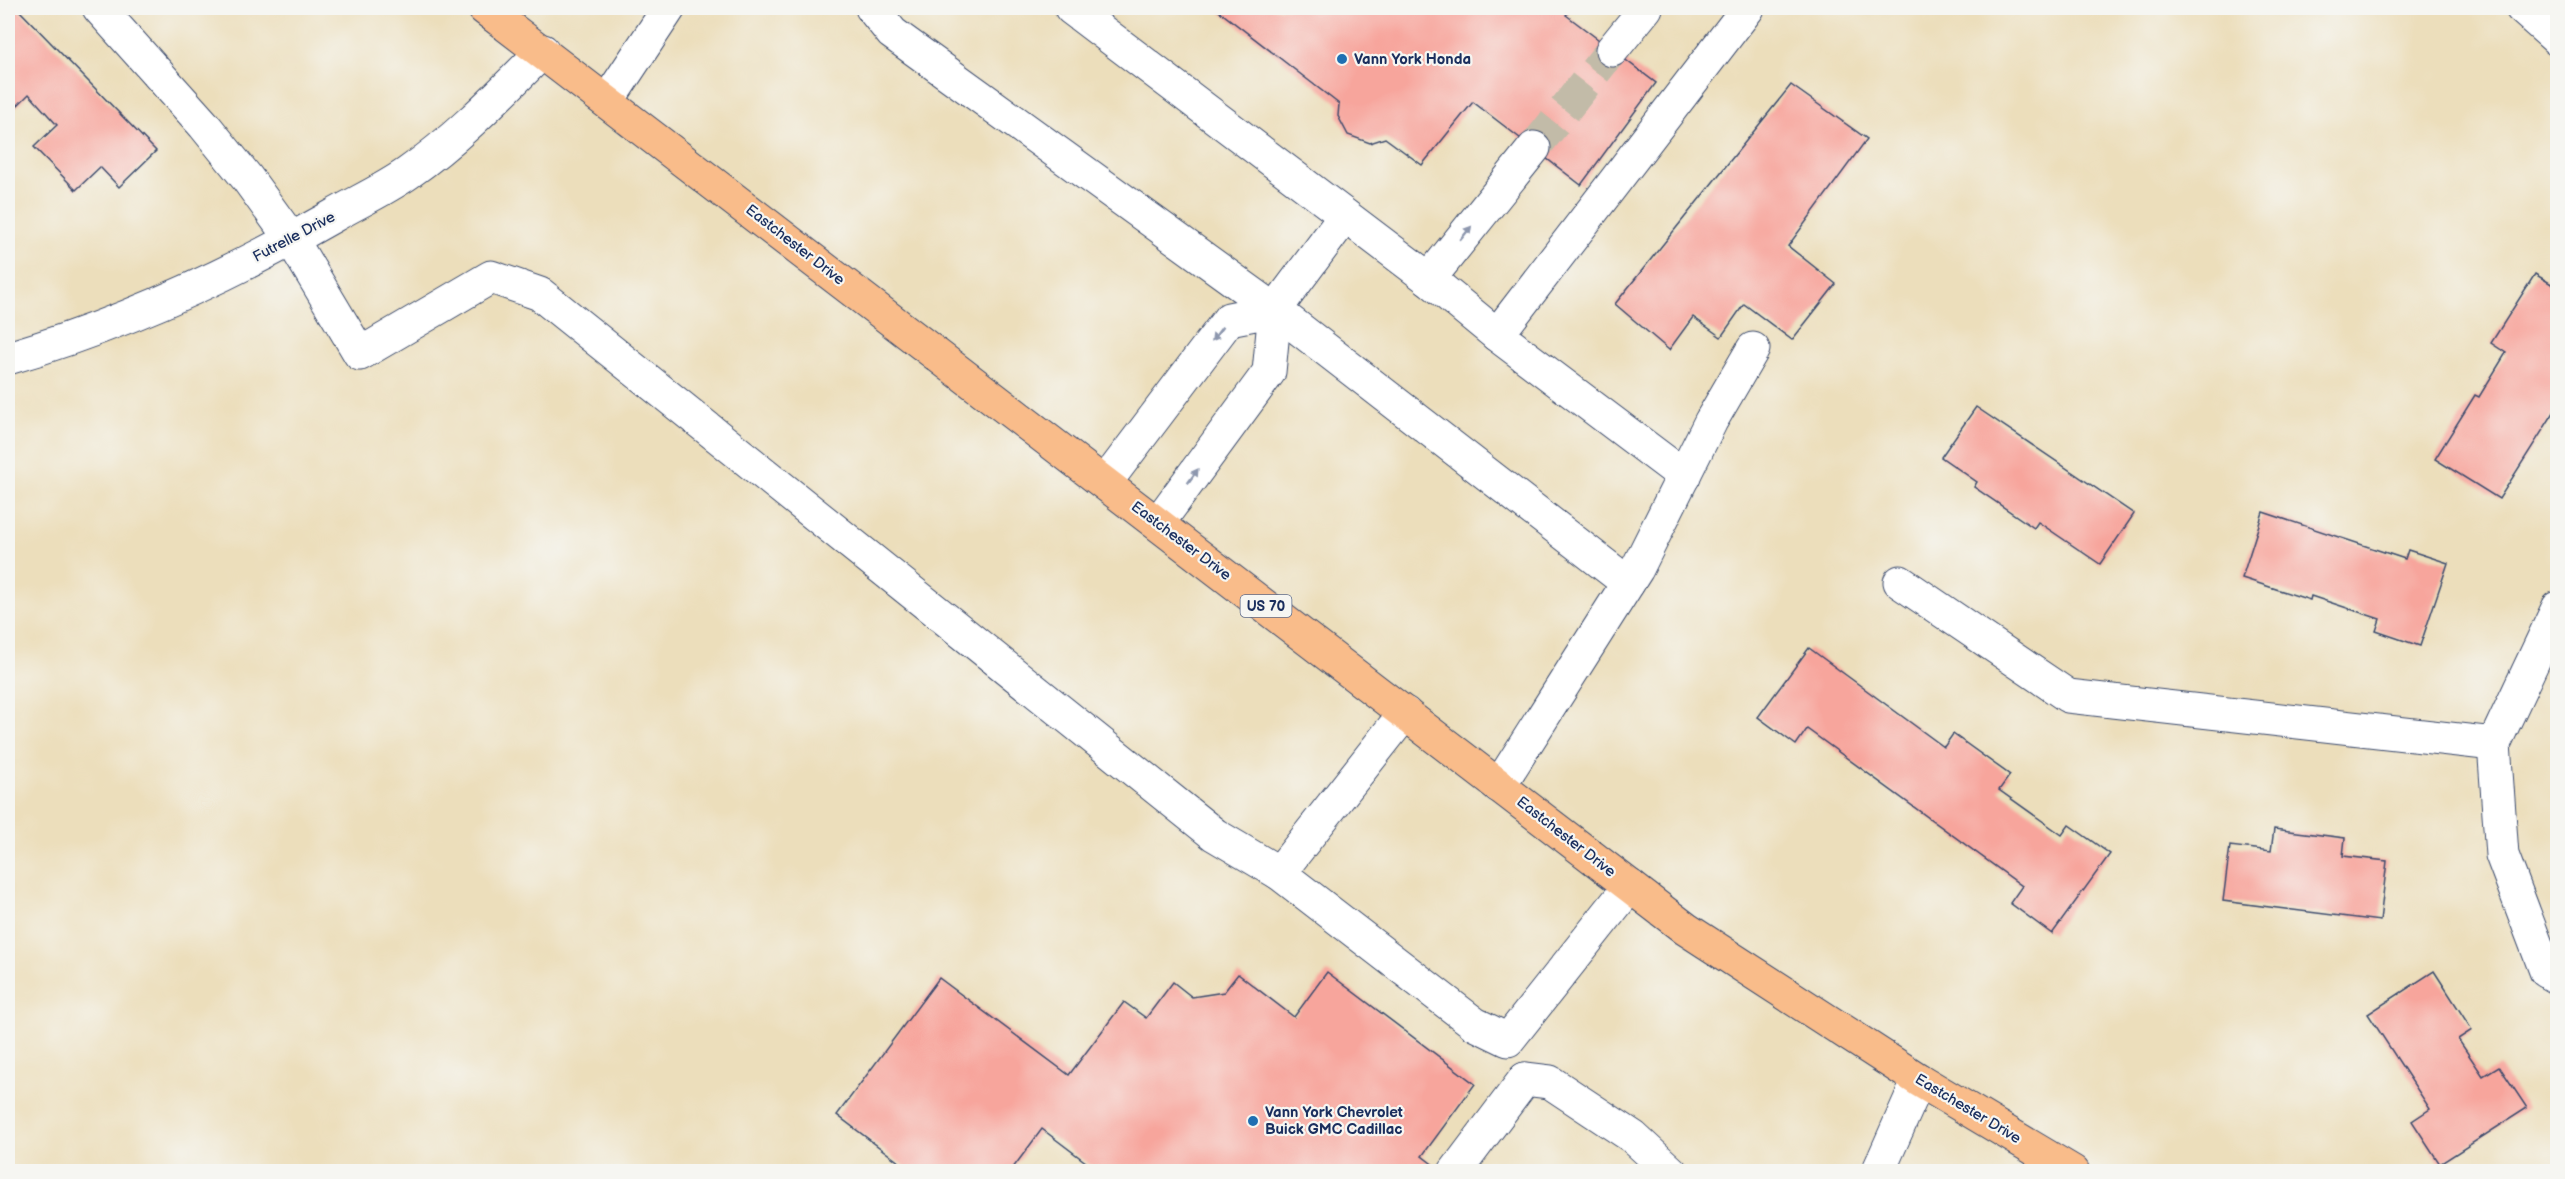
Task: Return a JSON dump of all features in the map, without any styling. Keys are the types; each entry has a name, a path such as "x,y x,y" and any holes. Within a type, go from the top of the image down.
{"main road":[{"name":"Eastchester Drive","path":"484,8 608,100 1686,929 1918,1080 2073,1172"}],"street":[{"path":"99,8 204,125 292,240 360,354 491,277 540,294 1215,835 1279,873 1475,1024 1508,1040 1525,1079"},
{"path":"608,100 669,8"},
{"path":"872,8 892,33 1275,310 1628,583"},
{"path":"1071,8 1430,279 1497,335 1684,476"},
{"path":"1612,50 1646,8"},
{"path":"1497,335 1748,8"},
{"path":"2522,8 2558,40"},
{"name":"Futrelle Drive","path":"8,358 65,341 171,299 292,240 407,174 472,122 543,51"},
{"path":"1430,279 1534,148"},
{"path":"1158,523 1269,372 1275,310 1345,216"},
{"path":"1105,483 1229,319 1275,310"},
{"path":"1499,786 1628,583 1711,421 1754,349"},
{"path":"1900,582 2068,696 2494,744"},
{"path":"2558,608 2494,744 2502,855 2546,970 2558,978"},
{"path":"1279,873 1405,713"},
{"path":"1508,1040 1630,886"},
{"path":"1455,1172 1525,1079"},
{"path":"1525,1079 1550,1082 1633,1137 1671,1172"},
{"path":"1878,1172 1918,1080"}],"building":[{"path":"8,8 17,8 156,151 119,187 100,167 76,190 34,147 57,125 29,94 13,110 8,104"},
{"path":"1215,8 1572,8 1566,15 1656,83 1581,185 1473,102 1422,165 1385,138 1370,143 1348,135 1338,116 1339,104"},
{"path":"1791,85 1867,139 1788,246 1836,284 1792,340 1744,304 1721,337 1693,317 1669,350 1615,304"},
{"path":"2535,274 2558,288 2558,406 2499,499 2435,459 2475,395 2479,397 2506,353 2491,343"},
{"path":"1976,407 2134,514 2100,564 2038,522 2034,528 1974,487 1977,482 1941,457"},
{"path":"2263,512 2405,559 2408,550 2448,563 2420,646 2376,631 2380,619 2311,596 2310,600 2242,578"},
{"path":"1809,648 1944,747 1953,734 2010,775 1999,790 2062,835 2069,825 2110,854 2052,934 2010,903 2022,886 1807,729 1796,745 1758,717"},
{"path":"2274,829 2345,838 2343,856 2387,861 2380,921 2223,901 2230,846 2271,851"},
{"path":"2434,971 2472,1030 2458,1039 2483,1076 2499,1066 2527,1108 2440,1164 2412,1121 2430,1109 2368,1014"},
{"path":"1327,972 1475,1084 1422,1156 1435,1166 1430,1172 1099,1172 1042,1129 1010,1172 912,1172 837,1115 939,978 1069,1075 1124,1002 1146,1018 1173,982 1192,997 1224,992 1238,974 1294,1017"}],"tunnel":[{"path":"1534,148 1612,50"}],"place":[{"name":"Vann York Honda","path":"1342,59"},
{"name":"Vann York Chevrolet Buick GMC Cadillac","path":"1253,1121"}]}
